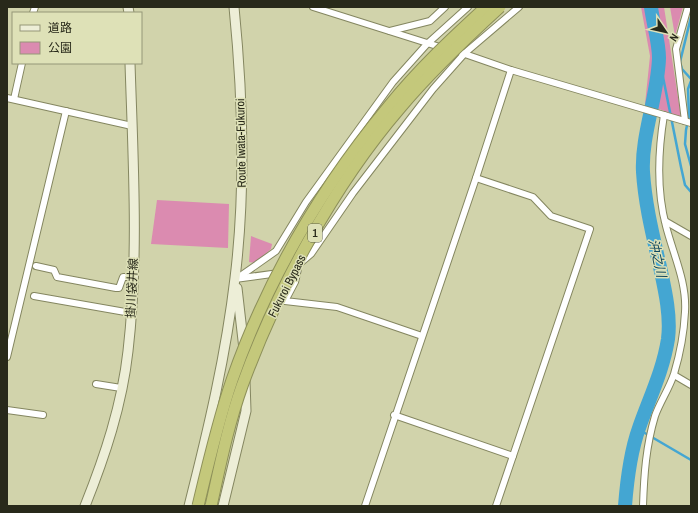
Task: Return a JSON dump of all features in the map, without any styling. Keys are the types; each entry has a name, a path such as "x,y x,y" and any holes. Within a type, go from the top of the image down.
{"highway":[{"name":"Fukuroi Bypass","path":"198,506 212,449 232,382 255,322 295,239 318,201 389,105 451,40 486,7"},
{"name":"Fukuroi Bypass","path":"211,506 223,453 242,386 282,294 327,209 372,143 400,108 458,45 500,7"}],"main road":[{"name":"Route Iwata-Fukuroi","path":"189,506 214,408 236,278 242,190 242,145 240,72 234,7"},
{"name":"掛川袋井線","path":"85,506 104,459 128,353 135,217 130,64"},
{"name":"Route Iwata-Fukuroi","path":"222,506 246,411 243,339 236,278"}],"street":[{"path":"313,7 427,44 465,53 511,70 688,122 676,49 688,7"},
{"path":"335,14 337,7"},
{"path":"389,31 430,21 445,7"},
{"path":"236,278 258,265 276,251 306,202 393,82 427,44 468,7"},
{"path":"236,278 279,273 298,265 311,254 353,193 405,124 465,53 519,7"},
{"path":"14,99 22,64"},
{"path":"364,506 476,178 511,70"},
{"path":"7,98 132,126"},
{"path":"7,357 66,111"},
{"path":"643,506 645,457 656,415 674,374 682,341 685,310 684,288 659,197 659,146 664,115"},
{"path":"476,178 533,197 551,216 590,229 496,506"},
{"path":"665,221 691,236"},
{"path":"298,265 295,282 285,300 337,307 422,336"},
{"path":"36,266 54,270 57,277 116,288 118,288 123,277 133,277"},
{"path":"34,296 131,313"},
{"path":"674,374 691,385"},
{"path":"96,384 121,388"},
{"path":"7,410 44,415"},
{"path":"394,415 513,456"}],"green space":[{"path":"641,7 664,7 681,117 645,104 650,56"},
{"path":"670,7 683,7 675,36"},
{"path":"157,200 229,204 228,248 151,244"},
{"path":"251,236 272,244 271,249 255,263 249,262"}],"waterway":[{"name":"沖之川","path":"625,506 633,447 663,362 669,330 666,294 647,208 643,172 643,158 656,86 659,58 651,7"},
{"path":"691,17 680,62 682,69 691,79"},
{"path":"659,57 685,185 691,192"},
{"path":"691,81 688,89 689,116 685,144 691,166"},
{"path":"638,429 691,460"}]}
